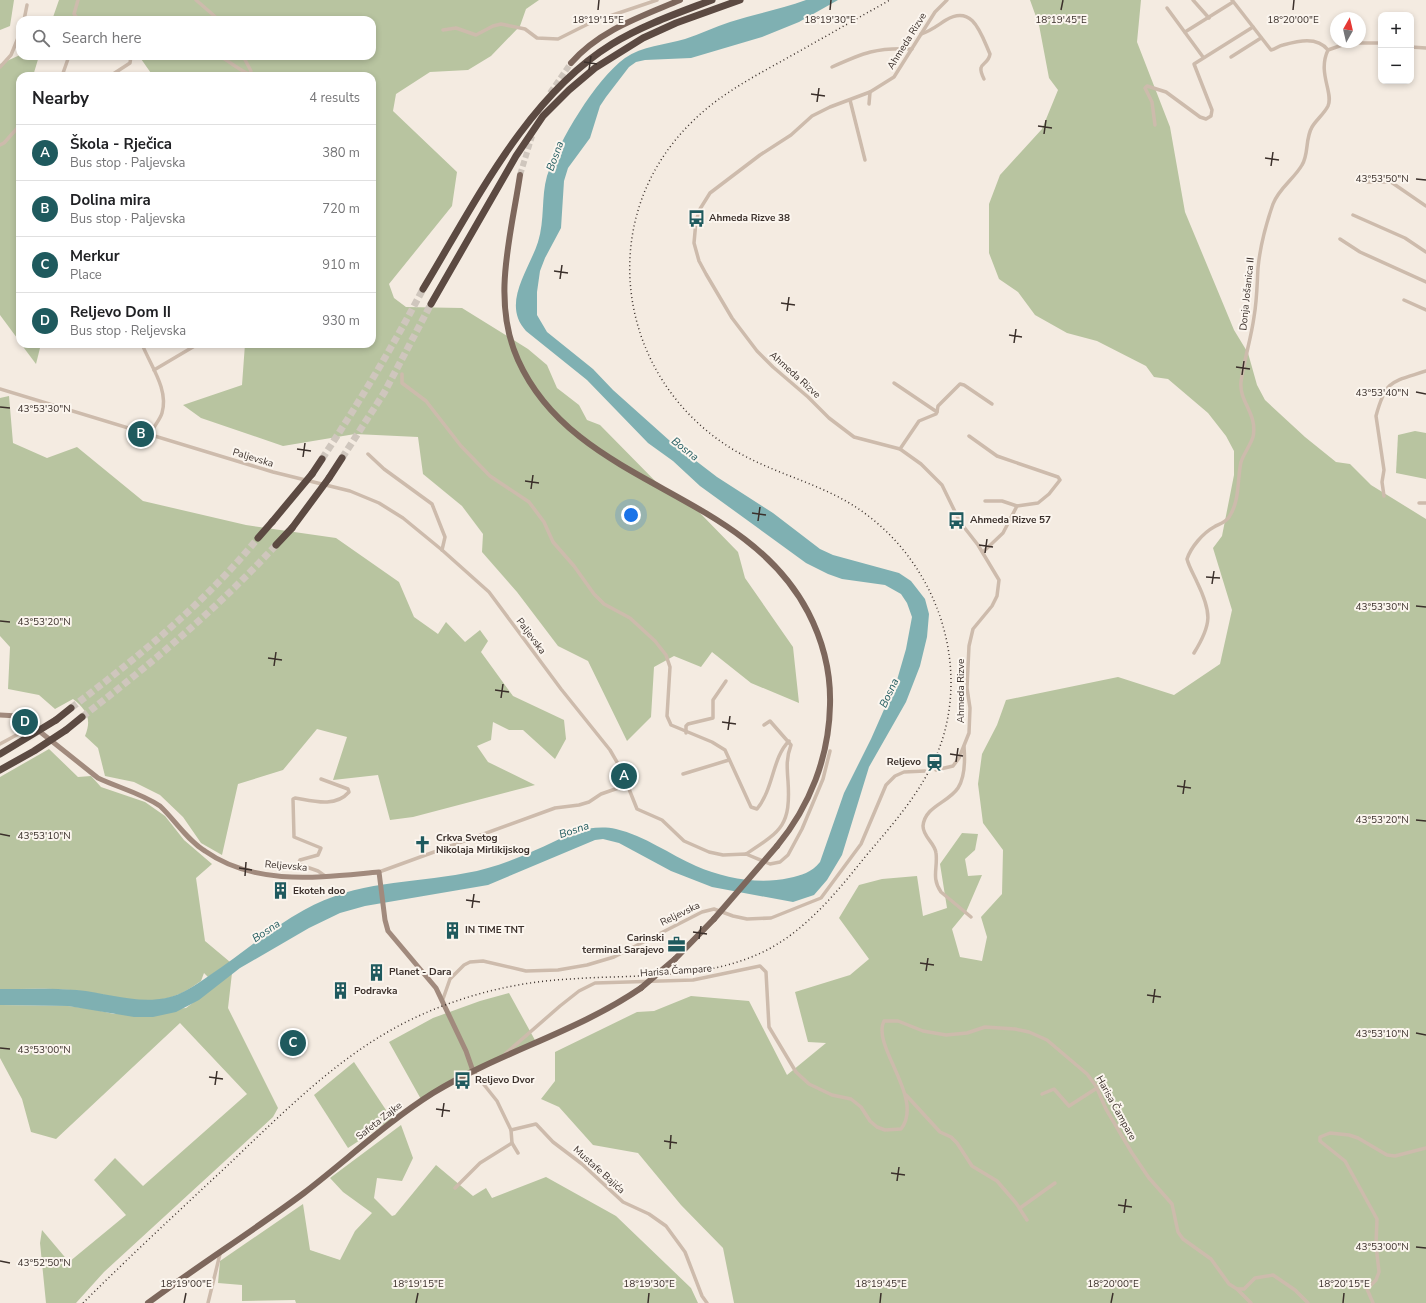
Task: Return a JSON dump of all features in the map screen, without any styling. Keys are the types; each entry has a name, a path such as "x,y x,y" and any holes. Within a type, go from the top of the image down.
{"highway":[{"path":"423,289 484,187 518,136 539,107 568,77 612,44 658,20 712,0"},
{"path":"431,304 516,156 543,116 568,90 618,52 643,38 676,23 740,0"},
{"path":"276,545 292,528 330,478 342,458"},
{"path":"258,538 312,474 322,459"},
{"path":"0,754 56,720 71,708"},
{"path":"0,770 34,751 66,730 82,717"}],"main road":[{"path":"571,63 579,54 605,34 631,20 680,0"},
{"name":"Safeta Zajke","path":"148,1303 304,1193 417,1104 473,1071 590,1019 616,1005 640,988 674,959 714,919 777,846 797,819 816,778 826,743 830,688 826,658 812,620 797,593 782,574 758,549 724,524 612,460 583,440 555,416 535,390 518,360 509,335 505,313 505,266 520,175"},
{"name":"Reljevska","path":"0,715 18,716 33,726 98,778 146,796 160,806 199,847 225,863 262,874 283,877 326,877 379,872"},
{"path":"379,872 388,931 432,982 443,999 466,1051 473,1071"}],"street":[{"path":"76,16 74,14 78,0"},
{"path":"196,0 214,16"},
{"path":"443,30 456,28 476,35 493,26 501,24 528,31 537,38 553,40 568,35 592,22 657,0"},
{"name":"Ahmeda Rizve","path":"936,770 952,766 959,758 969,733 970,708 967,688 969,646 973,629 992,606 997,596 999,580 983,552 960,522 942,485 921,464 900,449 854,437 828,418 808,397 773,367 757,350 732,318 699,261 694,243 696,221 700,209 710,192 760,155 791,135 812,116 830,107 870,92 894,77 935,12 947,0"},
{"path":"1193,0 1209,18"},
{"path":"1185,32 1209,18 1232,1 1271,50 1284,45 1311,40 1316,41 1328,50 1348,43 1378,43"},
{"path":"25,16 27,5"},
{"path":"1167,8 1203,57"},
{"path":"921,34 929,32 953,16 964,15 971,18 990,54 990,57 981,66 980,71 984,79"},
{"path":"1156,125 1152,102 1145,88 1147,86 1166,92 1200,117 1206,119 1211,116 1212,110 1194,64 1253,27"},
{"path":"1231,57 1261,38"},
{"path":"0,67 11,55 16,43"},
{"path":"1414,47 1426,48"},
{"path":"832,67 877,49 912,49"},
{"name":"Donja Jošanica II","path":"1194,653 1203,639 1209,619 1202,592 1187,559 1203,535 1228,519 1234,504 1242,461 1253,434 1253,417 1243,398 1241,384 1254,317 1261,244 1278,194 1306,159 1308,137 1312,127 1328,106 1330,100 1323,71 1324,58 1328,50"},
{"path":"63,72 68,60"},
{"path":"116,72 131,60"},
{"path":"228,60 244,72"},
{"path":"246,60 250,72"},
{"path":"868,104 870,92"},
{"path":"850,100 866,160"},
{"path":"0,145 4,143 16,130"},
{"path":"1362,182 1391,182 1426,206"},
{"path":"1353,215 1405,238 1426,252"},
{"path":"1340,239 1360,252 1426,282"},
{"path":"1404,300 1426,310"},
{"path":"144,348 161,388 163,408 162,415 154,425 150,435"},
{"path":"154,370 191,348"},
{"path":"1384,496 1382,482 1384,470 1376,416 1378,408 1387,387 1404,377 1426,371"},
{"path":"402,374 402,383 426,401 461,446 490,476 529,502 544,522 553,542 574,566 594,594 604,604 630,618 655,641 666,655 670,667 667,716 671,725 686,733 712,742 725,750 751,807 757,809 765,799 780,753 789,741"},
{"path":"894,383 937,412"},
{"path":"900,449 919,421 936,414 938,406 960,384 964,385 992,404"},
{"name":"Paljevska","path":"0,389 273,472 350,491 380,503 403,518 489,592 560,689 610,750 626,785"},
{"path":"969,436 997,456 1060,478 1059,484 1038,503 1016,506 1002,501 985,501"},
{"path":"368,454 384,469 432,504 445,537 442,550"},
{"path":"1418,503 1426,502"},
{"path":"983,552 1003,533 1016,506"},
{"path":"686,733 686,726 688,724 713,718 713,700 726,681"},
{"path":"746,854 772,838 786,820 789,803 787,756 791,745 770,721 764,725"},
{"path":"0,744 33,726"},
{"path":"964,745 964,763 959,787 953,794 929,812 923,825 926,835 937,854 934,874 940,892 971,917"},
{"path":"379,872 555,808 584,804 601,794 626,785 637,809 662,820 684,841 716,854 746,854 770,864 780,862 788,856 802,829 823,779 830,751"},
{"path":"683,774 729,760"},
{"name":"Reljevska","path":"443,999 450,979 464,965 470,962 483,961 526,971 558,970 587,965 614,957 702,912 714,909 733,916 748,919 771,918 821,898 861,844 886,785 895,776 904,772 925,771"},
{"path":"321,779 348,789 349,792 336,801 328,802 295,798 293,799 292,807 294,837 321,848 318,854 300,860 298,864 318,871 326,877"},
{"name":"Harisa Čampare","path":"501,1058 560,1006 579,991 595,983 693,980 760,966 766,972 769,1027 796,1072 809,1084 832,1095 851,1099 861,1106 870,1121 885,1130 897,1131 904,1126 907,1111 905,1094 881,1029 884,1021 898,1021 923,1031 946,1035 967,1033 985,1027 1029,1032 1047,1040 1087,1074 1097,1088 1106,1109 1132,1153 1149,1178 1172,1204 1178,1232 1182,1239 1211,1259 1229,1284 1237,1289 1251,1303"},
{"path":"473,1071 497,1101 511,1130 512,1143 518,1154"},
{"path":"1042,1094 1054,1089 1069,1106 1097,1088"},
{"path":"905,1094 940,1132 951,1137 957,1143 972,1166 997,1181 1020,1208 1027,1220"},
{"name":"Mustafe Bajića","path":"511,1130 536,1124 553,1142 582,1164 623,1202 644,1212 666,1226 685,1252 702,1296 707,1303"},
{"path":"1373,1303 1367,1289 1376,1280 1379,1272 1376,1245 1377,1219 1345,1161 1323,1145 1320,1138 1330,1133 1349,1135 1358,1138 1387,1155 1395,1156 1426,1148"},
{"path":"455,1188 480,1163 512,1143"},
{"path":"1020,1208 1055,1183"},
{"path":"208,1303 220,1252"},
{"path":"1237,1289 1244,1289 1255,1278 1273,1275 1295,1290 1308,1303"}],"green space":[{"path":"0,0 14,0 10,26 0,30"},
{"path":"59,0 539,0 526,9 520,26 491,56 468,70 430,72 396,94 393,111 457,172 452,206 389,284 394,298 406,307 462,308 528,349 547,365 557,388 579,405 587,420 600,425 664,490 699,512 738,552 745,578 793,647 799,703 751,683 712,652 701,667 674,656 654,667 651,717 627,741 588,661 558,646 517,592 482,552 483,534 462,506 423,474 418,437 355,434 283,446 201,418 183,405 242,385 245,348 376,348 376,72 150,72 142,60 376,60 376,16 53,16"},
{"path":"1030,0 1141,0 1137,42 1170,127 1185,212 1234,330 1248,353 1257,385 1265,400 1305,437 1336,462 1350,464 1371,485 1426,519 1426,1303 734,1303 723,1248 681,1205 638,1153 593,1145 559,1107 541,1099 555,1081 555,1052 637,1012 654,1011 691,996 749,1001 787,1075 826,1043 808,1042 795,992 850,975 869,959 839,918 859,885 882,879 917,876 923,916 947,908 940,864 962,833 978,834 975,850 965,859 968,876 982,875 966,912 952,929 960,957 982,961 987,937 981,917 1002,894 1003,850 983,823 978,784 982,754 997,725 1006,700 1118,677 1174,695 1220,664 1232,610 1213,548 1222,536 1234,475 1234,451 1226,436 1208,413 1168,379 1154,377 1146,366 1097,341 1067,333 1035,315 1018,292 999,279 989,253 989,204 1000,175 1042,129 1058,90 1049,78 1039,25"},
{"path":"16,57 16,60 38,60 34,72 16,72 16,337 0,315 0,64"},
{"path":"24,348 40,348 36,364"},
{"path":"9,396 13,443 47,458 77,447 143,501 246,525 336,538 399,582 414,617 438,634 446,622 465,642 480,630 488,641 481,652 513,696 564,720 566,739 555,759 523,730 509,730 493,722 491,740 477,746 488,762 535,785 413,817 390,820 378,775 333,780 347,737 317,729 283,770 238,784 222,855 201,843 183,817 160,795 134,782 105,776 98,748 85,736 88,725 87,715 82,707 73,699 55,709 39,695 8,689 10,647 0,636 0,398"},
{"path":"1415,431 1426,433 1426,479 1396,473 1398,435"},
{"path":"49,749 78,777 91,776 101,787 145,802 165,816 184,840 212,864 196,878 205,941 230,962 208,977 204,973 201,981 185,991 172,997 156,1000 132,1000 71,990 0,989 0,777"},
{"path":"232,973 228,1008 278,1108 273,1117 104,1272 76,1303 46,1303 40,1243 42,1230 69,1262 126,1215 94,1180 115,1158 143,1186 247,1094 180,1023 56,1139 31,1132 22,1099 0,1058 0,1005 68,1006 114,1014 186,1008"},
{"path":"509,993 536,1042 501,1057 422,1101 389,1042 433,1018 480,1001"},
{"path":"354,1062 392,1119 348,1148 314,1095"},
{"path":"401,1125 413,1158 402,1181 377,1178 374,1198 392,1216 395,1215 436,1165 473,1196 486,1188 492,1198 546,1177 616,1216 691,1288 698,1303 296,1303 295,1300 242,1301 242,1285 218,1283 220,1261 303,1204 310,1250 340,1260 355,1231 372,1213 343,1192 330,1178"}],"water":[{"path":"806,0 838,0 799,22 762,37 691,58 645,60 636,62 629,67 600,106 590,138 568,168 564,181 561,228 545,258 540,271 537,292 537,315 547,332 593,369 613,390 670,441 717,477 773,513 820,549 833,555 899,573 911,581 925,599 929,614 927,637 920,666 906,702 869,767 842,855 827,880 814,895 793,902 712,887 671,871 619,843 603,839 595,840 488,885 365,906 340,913 309,928 240,968 199,1000 176,1012 153,1017 134,1017 68,1006 0,1005 0,989 77,990 144,1000 172,997 184,992 200,982 292,917 324,900 344,893 384,884 445,877 480,870 536,850 576,831 586,829 606,828 627,832 696,866 718,874 742,879 766,881 789,878 806,873 820,862 844,793 871,739 897,680 906,649 912,617 907,603 901,594 885,585 842,579 806,563 700,486 673,461 648,443 587,380 526,331 519,321 516,310 516,298 519,287 534,253 540,234 547,176 560,146 579,112 590,96 614,68 625,58 639,51 685,39 730,22"}],"tunnel":[{"path":"550,93 571,63"},
{"path":"520,175 532,136"},
{"path":"322,459 374,376 423,289"},
{"path":"342,458 384,393 431,304"},
{"path":"71,708 146,649 170,628 216,585 258,538"},
{"path":"82,717 183,635 231,591 276,545"}],"railway":[{"path":"83,1303 291,1105 335,1068 382,1035 408,1021 447,1004 508,987 549,981 645,976 695,971 720,967 744,960 767,950 795,932 820,909 844,883 900,814 921,784 938,752 944,734 950,700 950,666 945,632 934,600 918,570 897,543 873,519 844,500 830,493 772,469 743,455 729,447 691,416 661,379 641,337 631,292 631,247 641,202 661,159 693,121 703,111 738,86 890,0"}],"place":[{"name":"Ahmeda Rizve 38","path":"696,218"},
{"name":"Dolina mira","path":"141,434"},
{"name":"Ahmeda Rizve 57","path":"957,520"},
{"name":"Reljevo Dom II","path":"25,722"},
{"name":"Reljevo","path":"934,762"},
{"name":"Škola - Rječica","path":"624,776"},
{"name":"Crkva Svetog Nikolaja Mirlikijskog","path":"423,844"},
{"name":"Ekoteh doo","path":"280,891"},
{"name":"IN TIME TNT","path":"452,930"},
{"name":"Carinski terminal Sarajevo","path":"677,944"},
{"name":"Planet - Dara","path":"376,972"},
{"name":"Podravka","path":"341,991"},
{"name":"Merkur","path":"293,1043"},
{"name":"Reljevo Dvor","path":"462,1080"}],"water label":[{"name":"Bosna","path":"555,156"},
{"name":"Bosna","path":"685,449"},
{"name":"Bosna","path":"889,693"},
{"name":"Bosna","path":"574,830"},
{"name":"Bosna","path":"266,931"}]}
